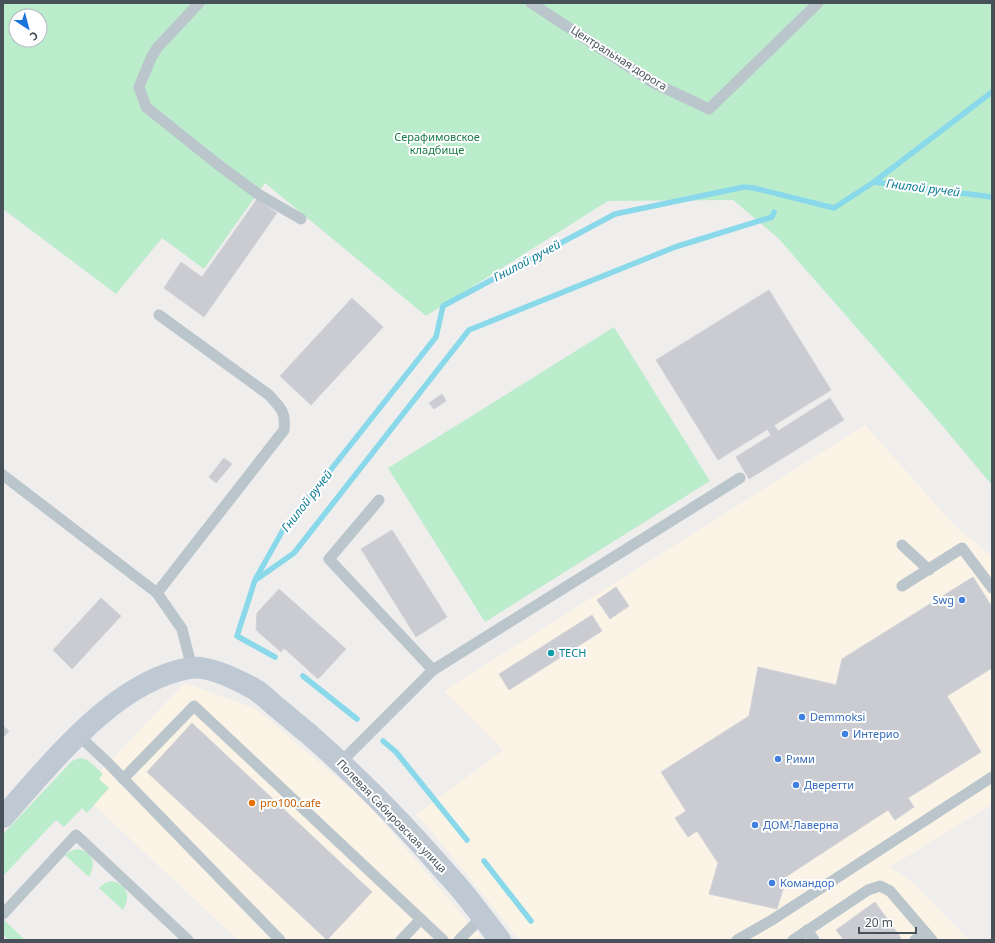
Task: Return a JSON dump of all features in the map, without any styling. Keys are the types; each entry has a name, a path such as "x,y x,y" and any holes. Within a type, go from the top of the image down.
{"street":[{"name":"Полевая Сабировская улица","path":"3,817 78,735 114,704 140,686 166,674 192,668 214,671 232,678 257,691 341,762 394,815 450,876 500,940"}],"lane":[{"path":"199,3 157,48 151,58 139,87 146,107 216,163 258,194 301,219"},
{"name":"Центральная дорога","path":"531,3 652,82 709,109 818,3"},
{"path":"157,593 284,430 285,419 281,408 269,395 159,315"},
{"path":"3,475 157,593 182,629 192,668"},
{"path":"341,762 433,670 740,478"},
{"path":"379,500 329,559 433,670"},
{"path":"902,546 929,570"},
{"path":"902,586 962,548 992,588"},
{"path":"122,779 194,706 442,940"},
{"path":"78,735 280,940"},
{"path":"737,940 772,920 992,777"},
{"path":"3,914 76,835 188,940"},
{"path":"793,940 868,890 880,886 890,891 929,936 915,940"},
{"path":"459,940 482,917"},
{"path":"401,940 421,919"},
{"path":"807,930 814,940"}],"shaded area":[{"path":"865,425 953,524 992,557 992,804 890,867 912,882 969,940 520,940 429,828 416,815 503,750 444,691"},
{"path":"185,683 256,709 367,803 480,936 475,940 238,940 80,792"}],"green space":[{"name":"Серафимовское кладбище","path":"3,3 992,3 992,485 940,423 778,238 733,200 608,201 426,316 265,183 204,269 162,238 116,294 3,209"},
{"path":"614,327 710,481 485,622 388,468"},
{"path":"80,758 90,762 103,774 99,779 109,788 87,813 82,808 64,827 56,820 3,876 3,834 72,761"},
{"path":"77,849 83,850 90,855 92,859 93,863 89,877 65,855"},
{"path":"112,881 122,885 125,888 127,900 123,910 99,888 105,883"},
{"path":"4,920 25,940 8,940 3,934"}],"building":[{"path":"257,199 277,213 204,317 164,288 181,262 202,277"},
{"path":"769,290 831,390 718,460 656,360"},
{"path":"352,298 383,327 311,405 280,376"},
{"path":"442,394 446,401 434,409 429,403"},
{"path":"830,398 844,420 749,479 736,457 771,435 767,429 774,425 778,431"},
{"path":"224,458 232,464 216,483 209,477"},
{"path":"392,530 447,617 416,637 361,549"},
{"name":"Интерио","path":"973,577 992,607 992,668 947,696 981,752 908,798 914,807 895,820 888,810 787,876 777,909 709,894 718,863 697,831 688,837 675,818 686,811 661,772 749,716 758,667 836,685 842,659"},
{"path":"616,587 629,606 610,619 597,600"},
{"path":"279,589 346,649 318,679 284,648 281,652 256,630 257,613"},
{"path":"101,598 121,616 72,669 53,650"},
{"name":"TECH","path":"592,615 602,631 509,690 499,674"},
{"path":"192,723 372,892 327,940 147,772"},
{"path":"3,726 9,731 3,738"},
{"path":"875,902 901,938 899,940 844,940 836,930"}],"waterway":[{"path":"874,182 992,92"},
{"name":"Гнилой ручей","path":"275,657 237,636 255,580 283,530 436,337 443,306 615,214 744,187 754,188 834,208 874,182 992,197"},
{"path":"257,579 294,553 469,330 675,247 772,217 774,212"},
{"path":"303,676 357,719"},
{"path":"383,741 396,752 467,840"},
{"path":"484,861 531,921"}],"place":[{"name":"Swg","path":"962,600"},
{"name":"TECH","path":"551,653"},
{"name":"Demmoksi","path":"802,717"},
{"name":"Интерио","path":"845,734"},
{"name":"Рими","path":"778,759"},
{"name":"Дверетти","path":"796,785"},
{"name":"pro100.cafe","path":"252,803"},
{"name":"ДОМ-Лаверна","path":"755,825"},
{"name":"Командор","path":"772,883"}]}
